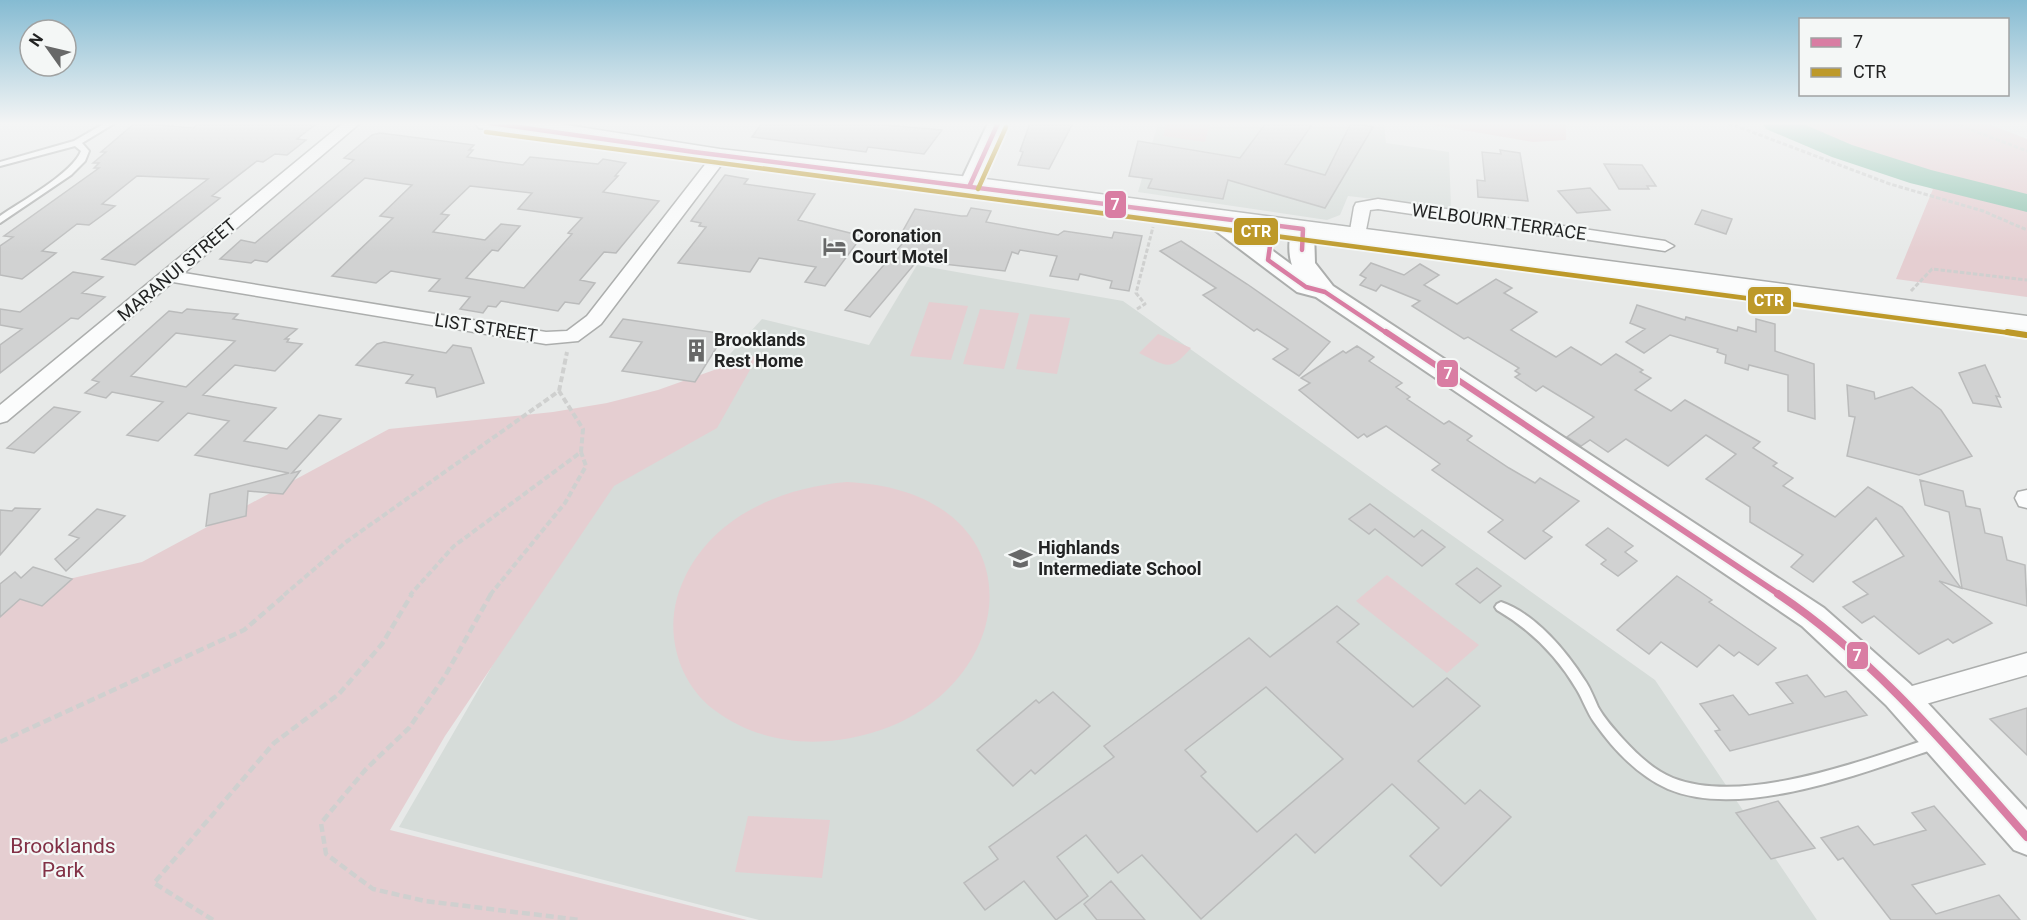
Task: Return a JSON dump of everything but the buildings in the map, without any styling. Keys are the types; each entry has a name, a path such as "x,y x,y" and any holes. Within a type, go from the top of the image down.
{"highway":[{"path":"806,166 1154,209 2027,326"}],"main road":[{"path":"970,185 979,166"},
{"path":"1212,217 1306,287 1325,292"},
{"path":"1268,260 1273,225"},
{"path":"1303,229 1300,255 1302,263 1325,292 1813,617 1854,650 1905,699 2027,837"}],"street":[{"name":"MARANUI STREET","path":"0,416 301,166"},
{"path":"571,337 584,330 594,320 712,166"},
{"name":"WELBOURN TERRACE","path":"1358,236 1362,207 1378,204 1665,246"},
{"name":"LIST STREET","path":"169,276 546,338 571,337"},
{"path":"1905,699 2027,664"}],"lane":[{"path":"0,220 75,166"},
{"path":"1501,608 1531,626 1557,650 1581,683 1596,716 1624,751 1654,775 1673,784 1718,792 1750,792 1860,765 1941,741"}],"path":[{"path":"1844,166 1890,183 1983,211 2027,230"},
{"path":"1137,309 1144,304 1136,293 1152,228 1154,209"},
{"path":"1910,292 1932,269 2027,280"},
{"path":"0,742 244,630 346,542 559,391 571,337"},
{"path":"559,391 583,429 580,452 586,466 565,503 489,596 446,676 408,728 366,770 321,823 326,854 373,890 425,901 580,920"},
{"path":"213,920 154,883 274,743 339,694 382,644 409,597 454,546 580,452"}],"shaded area":[{"path":"1146,166 1449,166 1451,208 1348,196 1340,215 1327,220 1138,192"},
{"name":"Highlands Intermediate School","path":"917,265 1123,301 1655,680 1817,920 759,920 399,827 625,436 678,411 762,319 869,345"}],"green space":[{"path":"1873,166 2027,166 2027,297 1896,279 1933,189"},
{"path":"929,302 968,306 951,360 910,356"},
{"path":"980,309 1019,313 1004,369 963,364"},
{"path":"1030,314 1070,318 1057,374 1016,369"},
{"path":"1158,334 1191,348 1178,361 1167,365 1139,353"},
{"name":"Brooklands Park","path":"759,354 717,428 614,486 445,736 390,830 747,920 0,920 0,595 142,562 389,429 553,412 607,403 658,390"},
{"path":"847,482 914,495 959,523 984,562 989,606 976,650 946,691 899,722 838,740 788,740 756,732 713,709 692,686 684,673 678,659 673,629 677,598 688,572 703,549 721,530 743,514 793,492"},
{"path":"1387,575 1479,645 1447,673 1356,601"},
{"path":"748,816 830,820 822,878 735,872"}],"waterway":[{"path":"1887,166 1921,177 2027,203"}],"transit line":[{"name":"CTR","path":"736,166 1243,230 2026,335"},
{"name":"7","path":"805,166 1303,229 1302,250"},
{"name":"7","path":"970,185 979,166"},
{"name":"CTR","path":"978,189 988,166"},
{"name":"7","path":"1273,225 1268,260 1306,287 1325,292 1813,617 1843,642 1898,695 2027,837"}],"place":[{"name":"Coronation Court Motel","path":"834,246"},
{"name":"Brooklands Rest Home","path":"696,350"},
{"name":"Highlands Intermediate School","path":"1020,558"}]}
